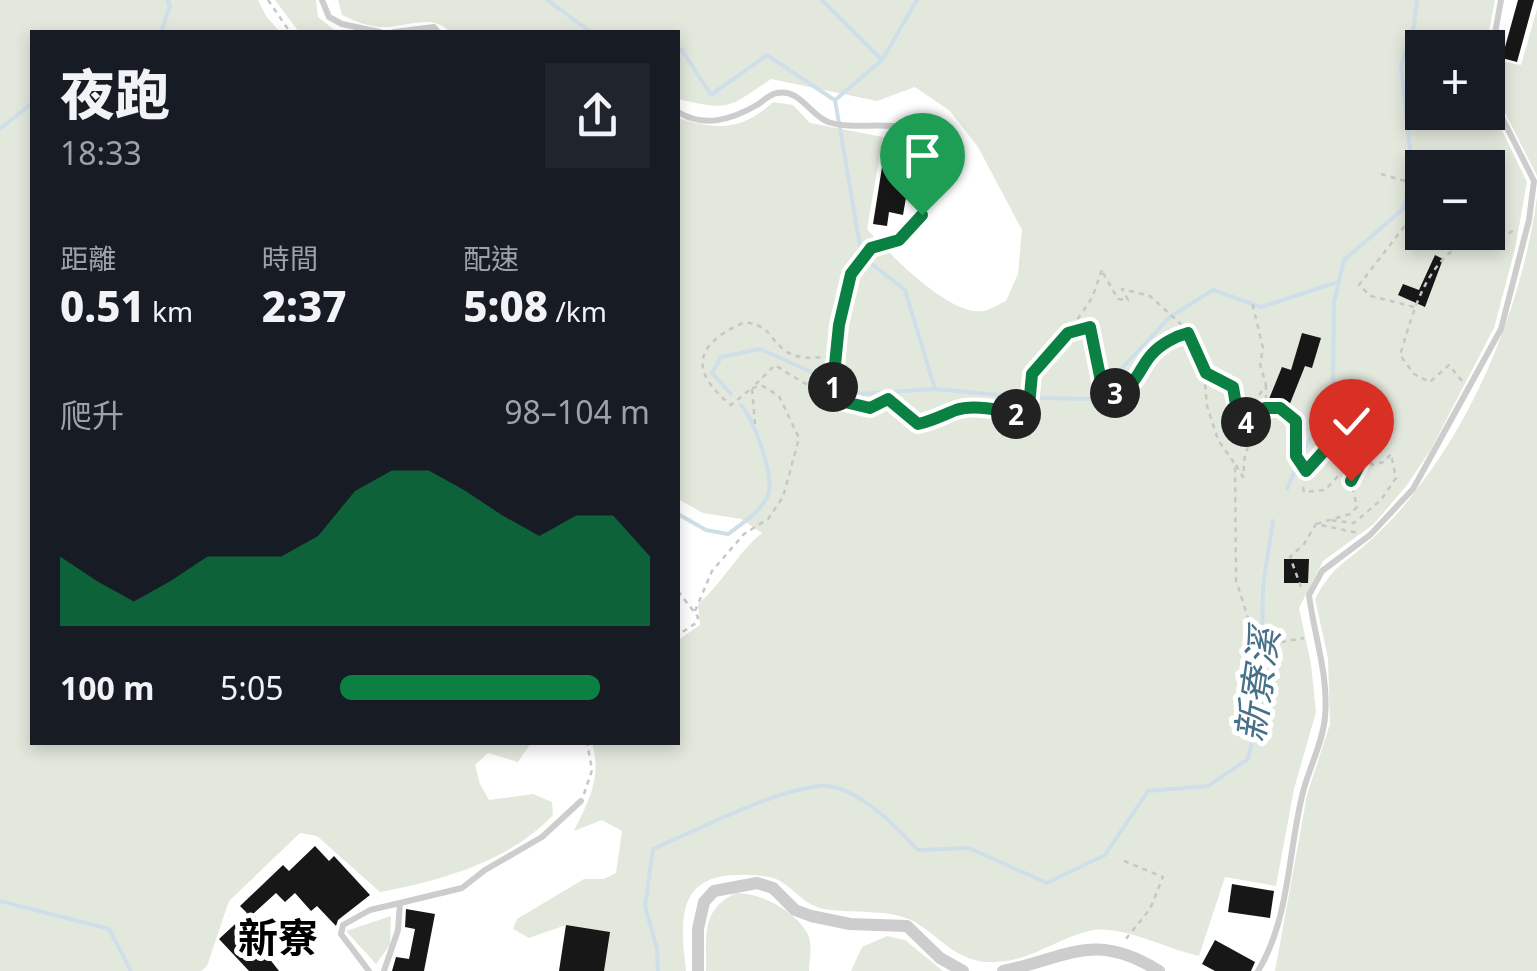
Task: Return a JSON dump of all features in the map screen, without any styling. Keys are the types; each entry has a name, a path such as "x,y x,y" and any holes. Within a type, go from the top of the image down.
{"street":[{"path":"698,971 698,929 704,902 714,891 757,882 773,888 795,910 812,916 850,924 906,926 940,958 962,971"},
{"path":"1004,971 1070,950 1089,948 1139,959 1159,971"}],"lane":[{"path":"322,0 329,17 370,30"},
{"path":"1496,30 1501,0"},
{"path":"680,113 704,123 746,111 774,93 789,93 804,102 814,116 832,123 908,128 933,158 930,198 922,215"},
{"path":"1258,971 1280,919 1303,791 1325,719 1323,670 1308,595 1322,571 1370,535 1413,489 1501,329 1529,220 1534,181 1505,124"},
{"path":"369,971 341,934 344,925 370,910 462,888 484,870 542,837 581,801"},
{"path":"384,971 398,930 400,903"}],"path":[{"path":"268,0 289,30"},
{"path":"1381,174 1405,182"},
{"path":"832,394 839,325 851,274 871,248 899,240 922,215"},
{"path":"1470,389 1449,365 1430,382 1414,374 1400,355 1416,307 1435,265 1466,241 1473,238 1493,243 1529,220"},
{"path":"1405,226 1360,285 1370,296 1416,307"},
{"path":"838,355 798,356 784,350 763,325 744,322 716,339 700,360 718,393 730,405 775,365 813,390 845,402 870,408 888,399 918,424 960,408 1028,417 1032,374 1092,298 1102,270 1118,299 1128,300 1122,289 1150,296 1186,331 1206,373 1207,406 1218,440 1243,477 1244,455 1265,408 1280,408"},
{"path":"1252,304 1263,348 1260,364 1266,400 1296,421 1296,456 1306,471 1334,440 1336,453 1359,466 1351,481 1357,508 1350,514 1316,524 1304,544 1290,556 1301,587"},
{"path":"1068,333 1090,327 1102,386 1114,393 1125,390 1139,378 1152,354 1186,331"},
{"path":"1206,373 1233,387 1236,405 1253,433"},
{"path":"1253,433 1251,407 1266,385"},
{"path":"695,611 712,570 744,534 768,518 783,497 799,438 778,396 763,386 752,388"},
{"path":"752,388 755,424"},
{"path":"1304,487 1304,492 1325,490 1338,476 1346,481 1364,447 1372,465 1384,462 1391,454 1396,478 1381,500 1354,523 1328,520"},
{"path":"1235,464 1236,580 1254,637 1282,642 1316,636"},
{"path":"1316,524 1370,535"},
{"path":"680,593 698,617 696,624 680,634"},
{"path":"581,801 592,770 588,745"},
{"path":"1114,953 1150,909 1163,877 1124,862"}],"shaded area":[{"path":"0,0 258,0 278,30 30,30 30,745 530,745 518,762 488,753 475,765 480,784 489,800 533,794 552,802 553,815 516,845 473,867 380,892 317,836 300,833 229,901 207,966 201,971 0,971"},
{"path":"275,0 316,0 318,17 334,30 298,30"},
{"path":"338,0 1495,0 1489,30 1405,30 1405,130 1502,130 1527,182 1515,249 1494,328 1430,451 1374,524 1323,561 1299,608 1316,712 1294,789 1276,886 1225,877 1199,956 1129,934 1101,930 1076,935 1016,959 987,962 966,957 905,918 824,909 776,879 752,875 721,876 694,891 684,918 686,971 604,971 609,932 566,925 529,938 513,929 517,919 584,879 604,879 616,873 622,831 602,820 574,831 595,778 592,745 680,745 680,639 700,625 698,604 762,533 741,519 703,513 680,500 680,119 705,125 728,125 762,112 773,102 793,105 810,123 883,137 867,229 920,281 969,310 986,310 1006,301 1018,274 1022,230 978,147 950,111 915,87 877,101 771,79 736,102 708,105 680,99 680,30 448,30 426,22 381,27 342,15"},
{"path":"1537,9 1537,176 1505,113 1505,62 1521,65"},
{"path":"1537,197 1537,971 1275,971 1307,795 1330,724 1328,658 1315,599 1334,571 1404,505 1459,427 1509,314"},
{"path":"736,893 775,904 800,923 810,941 809,971 706,971 706,935 711,916 716,907"},
{"path":"391,916 390,945 376,964 346,931"},
{"path":"887,936 905,940 943,971 851,971 862,947"}],"building":[{"path":"1518,0 1534,0 1517,62 1505,59"},
{"path":"886,142 915,146 903,215 889,212 887,226 873,224"},
{"path":"1435,255 1443,259 1425,307 1398,295 1403,284 1419,290"},
{"path":"1302,333 1321,338 1312,368 1305,366 1289,406 1269,399 1282,367 1291,370"},
{"path":"1284,559 1309,559 1308,583 1284,583"},
{"path":"315,846 329,861 334,856 370,895 338,920 336,926 317,906 311,911 295,893 285,902 276,893 253,914 278,941 265,953 279,971 249,971 219,939 247,913 240,906 283,865 289,871"},
{"path":"1232,884 1274,891 1270,918 1228,912"},
{"path":"406,909 435,914 424,971 392,971 396,957 409,959 415,929 405,927"},
{"path":"566,925 610,932 604,971 559,971"},
{"path":"1215,940 1255,962 1251,971 1215,971 1202,964"}],"waterway":[{"path":"162,30 170,6 168,0"},
{"path":"547,0 588,30"},
{"path":"822,0 882,60"},
{"path":"862,257 835,100 882,60 917,0"},
{"name":"新寮溪","path":"1303,454 1333,386 1334,302 1344,260 1403,209 1413,178 1401,65 1414,26 1417,0"},
{"path":"680,50 711,95 767,55 833,99"},
{"path":"0,129 30,105"},
{"path":"869,262 905,290 935,389 1022,397"},
{"path":"1108,383 1170,317 1213,290 1261,307 1338,282"},
{"path":"731,394 712,373 721,357 760,349 827,379"},
{"path":"841,385 861,394 934,389"},
{"path":"1037,398 1093,399 1098,394"},
{"path":"680,515 706,530 728,534 765,501 769,487 766,462 752,422 741,405"},
{"name":"新寮溪","path":"1287,489 1296,468"},
{"name":"新寮溪","path":"658,971 657,949 645,906 653,849 782,794 835,787 861,799 918,850 969,848 1047,883 1105,855 1148,791 1208,786 1248,759 1261,703 1263,586 1273,521"},
{"name":"新寮溪","path":"0,901 109,929 131,971"}],"district":[{"name":"新寮","path":"278,936"}],"route":[{"path":"922,215 899,240 871,248 851,274 839,325 832,394 845,402 870,408 888,399 918,424 960,408 1028,417 1032,374 1068,333 1090,327 1097,348 1096,370 1104,390 1114,393 1125,390 1139,378 1152,354 1176,336 1188,333 1206,373 1233,387 1236,405 1253,433 1265,408 1280,408 1285,416 1296,421 1296,456 1306,471 1334,440 1336,453 1359,466 1351,481"}]}
